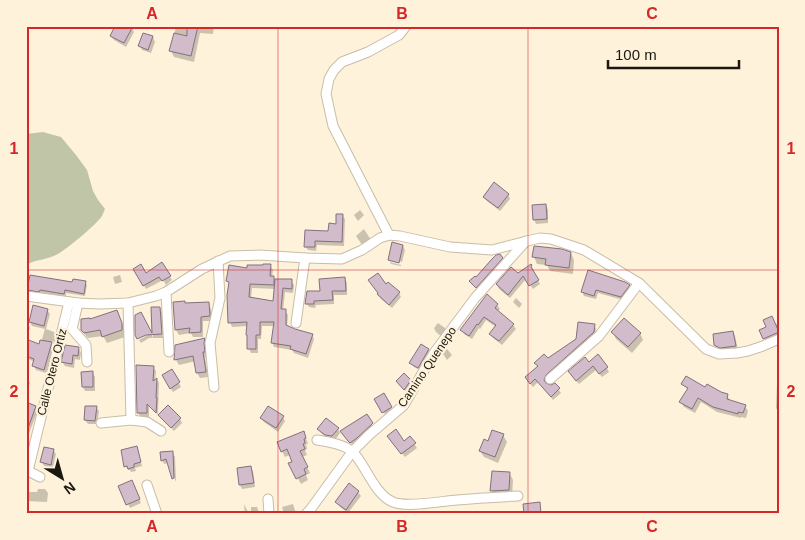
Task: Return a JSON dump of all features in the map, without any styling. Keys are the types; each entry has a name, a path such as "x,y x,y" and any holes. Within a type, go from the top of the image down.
{"street":[{"path":"389,235 333,126 326,94 329,79 342,62 368,52 399,34 406,26"},
{"path":"26,296 99,304 128,303 166,292 202,268 230,256 342,259 389,235 450,247 492,250 540,238 551,239 584,250 639,283 706,349 719,354 748,351 779,339"},
{"name":"Camino Quenepo","path":"306,514 352,452 404,405 434,353 475,298 527,241"},
{"path":"296,323 305,258"},
{"path":"214,387 210,343 220,298 218,261"},
{"path":"550,379 599,336 639,283"},
{"path":"166,292 169,352"},
{"path":"73,302 72,329 86,344 87,362"},
{"name":"Calle Otero Ortiz","path":"27,472 73,302"},
{"path":"128,303 131,420"},
{"path":"102,423 131,420 147,422 160,431"},
{"path":"317,440 336,444 352,452 378,489 387,499 394,503 403,505 518,496"},
{"path":"27,472 40,477"},
{"path":"147,485 157,514"},
{"path":"268,498 269,514"}],"green space":[{"path":"43,132 61,137 76,155 87,170 93,191 105,209 94,225 60,253 26,265 26,134"}],"building":[{"path":"115,26 133,26 124,43 110,36"},
{"path":"187,26 198,26 191,56 169,51 174,33 187,36"},
{"path":"143,33 153,36 148,50 138,46"},
{"path":"494,182 509,194 498,208 483,197"},
{"path":"546,204 547,219 533,220 532,205"},
{"path":"336,214 343,214 342,242 315,241 315,247 304,247 305,230 328,231 329,223 336,224"},
{"path":"392,242 403,245 399,263 388,260"},
{"path":"534,246 562,249 571,252 569,268 545,265 546,259 532,257"},
{"path":"500,254 503,258 476,288 469,281 476,277 496,255"},
{"path":"162,262 171,276 162,281 159,277 143,286 133,269 141,264 146,273"},
{"path":"271,264 270,276 274,276 274,285 250,284 249,297 273,301 275,279 292,279 292,289 283,288 281,309 286,309 286,325 313,334 306,354 290,349 291,346 271,343 274,322 260,322 260,335 256,335 256,349 247,349 247,322 228,323 227,295 229,282 226,281 229,265 247,268 247,265"},
{"path":"531,264 539,280 529,286 523,276 508,295 496,284 511,267 518,273"},
{"path":"588,270 630,285 621,297 596,290 594,296 581,292"},
{"path":"378,273 386,284 388,282 400,292 389,305 377,294 368,280"},
{"path":"30,275 72,282 73,279 86,281 84,294 65,290 64,294 27,290"},
{"path":"345,277 346,291 332,291 333,300 314,301 314,304 305,304 307,291 320,291 319,279"},
{"path":"487,294 498,304 495,308 514,324 499,341 489,334 496,325 484,317 469,336 460,330"},
{"path":"185,301 185,303 209,302 210,316 201,317 201,332 189,333 190,328 175,330 173,302"},
{"path":"33,305 48,309 44,326 29,322"},
{"path":"151,307 160,307 162,334 146,335 137,339 135,335 135,315 141,312 152,333"},
{"path":"117,310 122,323 122,330 102,337 100,330 84,333 81,330 81,319 90,319"},
{"path":"772,316 779,332 763,339 759,330 766,327 763,320"},
{"path":"624,318 641,333 628,347 611,332"},
{"path":"578,322 595,324 594,332 546,375 544,380 546,383 551,385 555,383 560,388 551,397 535,379 530,384 525,377 538,366 534,363 544,354 548,358 576,339"},
{"path":"733,331 736,346 720,348 714,345 713,334"},
{"path":"205,338 205,352 203,352 206,372 196,373 193,356 174,360 175,345"},
{"path":"26,339 39,344 40,340 52,342 44,370 32,366 34,359 26,356"},
{"path":"421,344 429,349 418,368 409,363"},
{"path":"65,345 79,347 78,356 73,355 72,364 61,362"},
{"path":"598,354 608,367 599,374 593,366 576,381 568,371 585,357 589,362"},
{"path":"136,365 154,366 153,381 157,378 156,413 147,404 147,413 137,413"},
{"path":"172,369 180,382 170,389 162,375"},
{"path":"93,371 93,387 82,387 81,372"},
{"path":"404,373 411,380 404,390 396,381"},
{"path":"686,376 705,387 707,384 728,394 727,399 746,405 743,413 738,412 738,414 713,407 698,398 692,409 679,402 688,388 681,384"},
{"path":"384,393 392,407 382,413 374,399"},
{"path":"26,402 36,406 27,431 26,430"},
{"path":"168,405 181,418 171,428 158,415"},
{"path":"85,406 97,406 95,421 84,420"},
{"path":"268,406 284,416 276,428 260,418"},
{"path":"367,414 373,423 350,443 340,431"},
{"path":"326,418 339,428 332,436 325,435 317,429"},
{"path":"396,429 404,441 410,436 416,443 401,454 387,436"},
{"path":"492,430 504,434 495,457 479,451 484,439 488,441"},
{"path":"304,431 306,438 303,444 305,449 300,451 308,467 304,469 306,474 296,479 288,463 292,462 287,449 281,452 277,442"},
{"path":"137,446 141,462 134,464 134,467 128,469 127,466 124,467 121,450"},
{"path":"44,447 54,449 51,465 40,462"},
{"path":"173,451 174,478 172,479 166,459 161,461 160,452"},
{"path":"251,466 254,483 239,485 237,468"},
{"path":"492,471 510,472 509,490 490,491"},
{"path":"132,480 140,499 126,505 118,486"},
{"path":"349,483 359,491 346,510 335,502"},
{"path":"540,502 541,514 524,514 523,504"}]}
